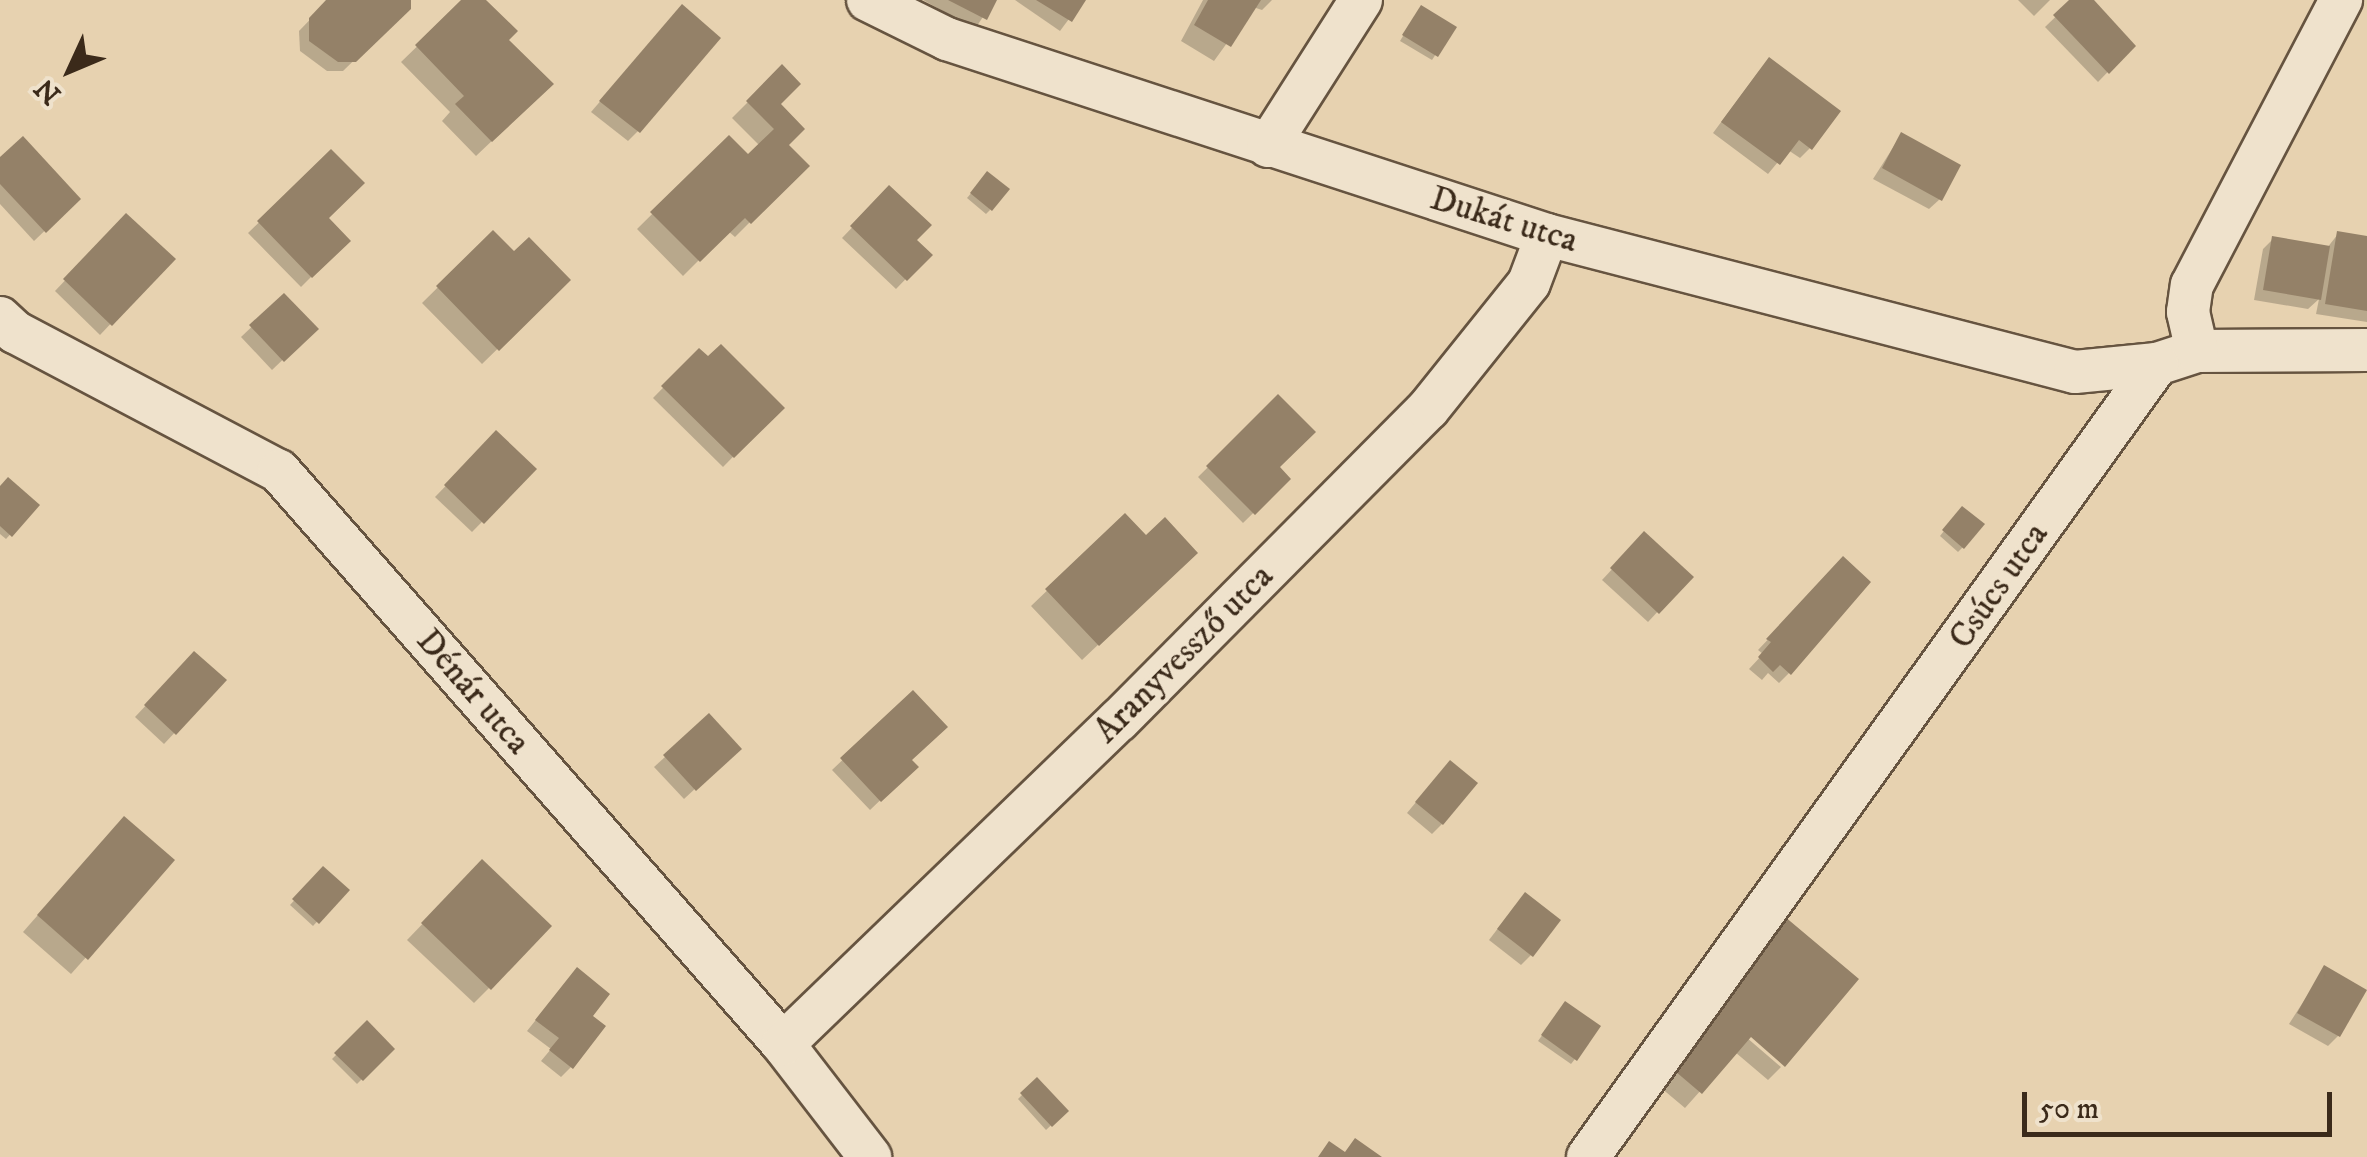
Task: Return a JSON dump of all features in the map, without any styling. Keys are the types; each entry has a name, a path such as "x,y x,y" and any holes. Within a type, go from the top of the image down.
{"street":[{"name":"Dukát utca","path":"868,0 947,39 1546,235 2075,372 2157,364"},
{"path":"1268,146 1360,0"},
{"path":"2197,350 2188,312 2192,285 2341,0"},
{"name":"Aranyvessző utca","path":"783,1044 1119,720 1428,408 1530,283 1546,235"},
{"name":"Dénár utca","path":"0,318 15,332 279,471 783,1044 870,1157"},
{"path":"2157,364 2197,350 2367,350"},
{"name":"Csúcs utca","path":"1588,1157 2157,364"}],"building":[{"path":"326,0 411,0 411,9 356,62 338,62 309,41 309,18"},
{"path":"461,0 486,0 518,31 509,40 554,84 492,142 455,104 464,96 415,45"},
{"path":"948,0 997,0 987,20"},
{"path":"1036,0 1086,0 1072,22"},
{"path":"1208,0 1261,0 1231,47 1194,25"},
{"path":"2069,0 2094,0 2136,46 2109,74 2053,15"},
{"path":"682,4 721,38 640,133 599,101"},
{"path":"1421,5 1457,27 1438,57 1402,35"},
{"path":"1769,57 1841,111 1812,150 1799,140 1780,165 1721,122"},
{"path":"782,64 801,84 781,104 805,129 789,145 810,166 751,224 745,218 700,262 650,212 729,135 748,154 774,129 746,101"},
{"path":"1901,132 1961,165 1942,201 1882,168"},
{"path":"23,136 81,199 46,233 0,184 0,157"},
{"path":"331,149 365,183 329,218 351,241 312,278 257,221"},
{"path":"987,171 1010,189 992,211 970,193"},
{"path":"889,185 932,225 917,240 933,255 907,281 850,226"},
{"path":"126,213 176,259 112,326 63,279"},
{"path":"493,230 514,251 529,237 571,280 499,351 436,286"},
{"path":"2337,231 2367,236 2367,311 2325,304"},
{"path":"2272,236 2330,246 2321,300 2263,290"},
{"path":"284,293 319,329 284,362 249,325"},
{"path":"721,344 785,408 734,458 661,386 699,348 708,356"},
{"path":"1278,394 1316,432 1280,467 1291,479 1255,515 1206,466"},
{"path":"496,430 537,469 484,524 444,485"},
{"path":"8,477 40,505 12,537 0,526 0,486"},
{"path":"1962,506 1985,524 1964,549 1942,530"},
{"path":"1125,513 1146,535 1165,517 1198,553 1099,646 1045,589"},
{"path":"1644,531 1694,577 1659,614 1610,568"},
{"path":"1843,556 1871,582 1791,675 1780,665 1773,672 1758,657 1771,642 1766,639"},
{"path":"194,651 227,680 176,735 144,705"},
{"path":"913,690 948,727 912,760 919,767 881,802 840,758"},
{"path":"709,713 742,749 696,791 663,755"},
{"path":"1450,760 1478,783 1443,825 1415,802"},
{"path":"124,816 175,860 88,960 37,915"},
{"path":"482,859 552,926 491,990 421,923"},
{"path":"323,866 350,890 319,924 292,899"},
{"path":"1525,892 1561,920 1533,957 1497,929"},
{"path":"1784,916 1859,979 1785,1067 1751,1037 1702,1094 1662,1060"},
{"path":"2324,965 2367,990 2340,1037 2297,1013"},
{"path":"577,967 610,994 593,1016 606,1026 573,1069 549,1050 559,1038 535,1020"},
{"path":"1565,1001 1601,1026 1577,1061 1541,1035"},
{"path":"367,1020 395,1049 363,1081 334,1053"},
{"path":"1037,1077 1069,1111 1052,1127 1020,1093"},
{"path":"1355,1138 1382,1157 1318,1157 1329,1141 1345,1152"}]}
